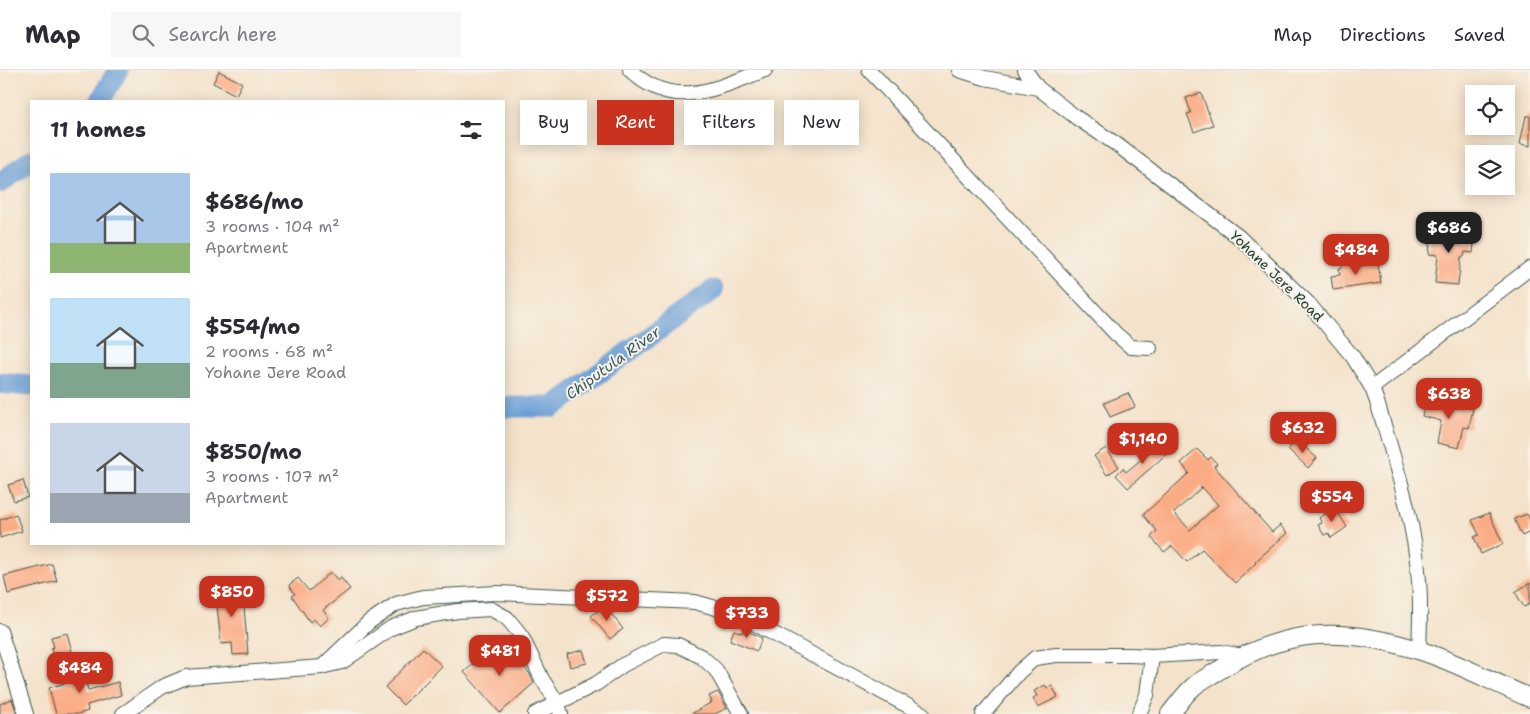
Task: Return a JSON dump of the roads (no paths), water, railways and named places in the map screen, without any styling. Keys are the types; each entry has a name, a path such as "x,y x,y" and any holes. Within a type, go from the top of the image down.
{"street":[{"path":"630,70 643,82 672,94 697,93 765,70"},
{"path":"869,70 1116,334 1130,347 1150,348"},
{"name":"Yohane Jere Road","path":"959,70 986,78 1038,88 1077,118 1116,144 1239,237 1309,304 1353,357 1372,388 1398,472 1414,546 1420,593 1419,650"},
{"path":"1025,70 1038,88"},
{"path":"1372,388 1530,268"},
{"path":"322,667 370,622 396,604 423,597 497,593 695,602 737,614 923,714"},
{"path":"123,714 162,687 186,677 322,667 342,662 391,628 416,618 457,611 490,609 507,618 521,635 542,679 559,708"},
{"path":"0,631 26,714"},
{"path":"1170,714 1192,688 1242,656 1274,642 1325,635 1364,637 1419,650 1530,698"},
{"path":"535,714 559,708 624,665 664,644 678,645 702,657 716,670 741,714"},
{"path":"983,714 1019,672 1035,658 1056,655 1152,656 1220,652 1242,656"},
{"path":"1139,714 1146,695 1152,656"}],"waterway":[{"name":"Chiputula River","path":"101,100 118,70"},
{"name":"Chiputula River","path":"0,183 30,161"},
{"name":"Chiputula River","path":"505,407 553,407 713,290"},
{"name":"Chiputula River","path":"0,383 30,386"}]}
